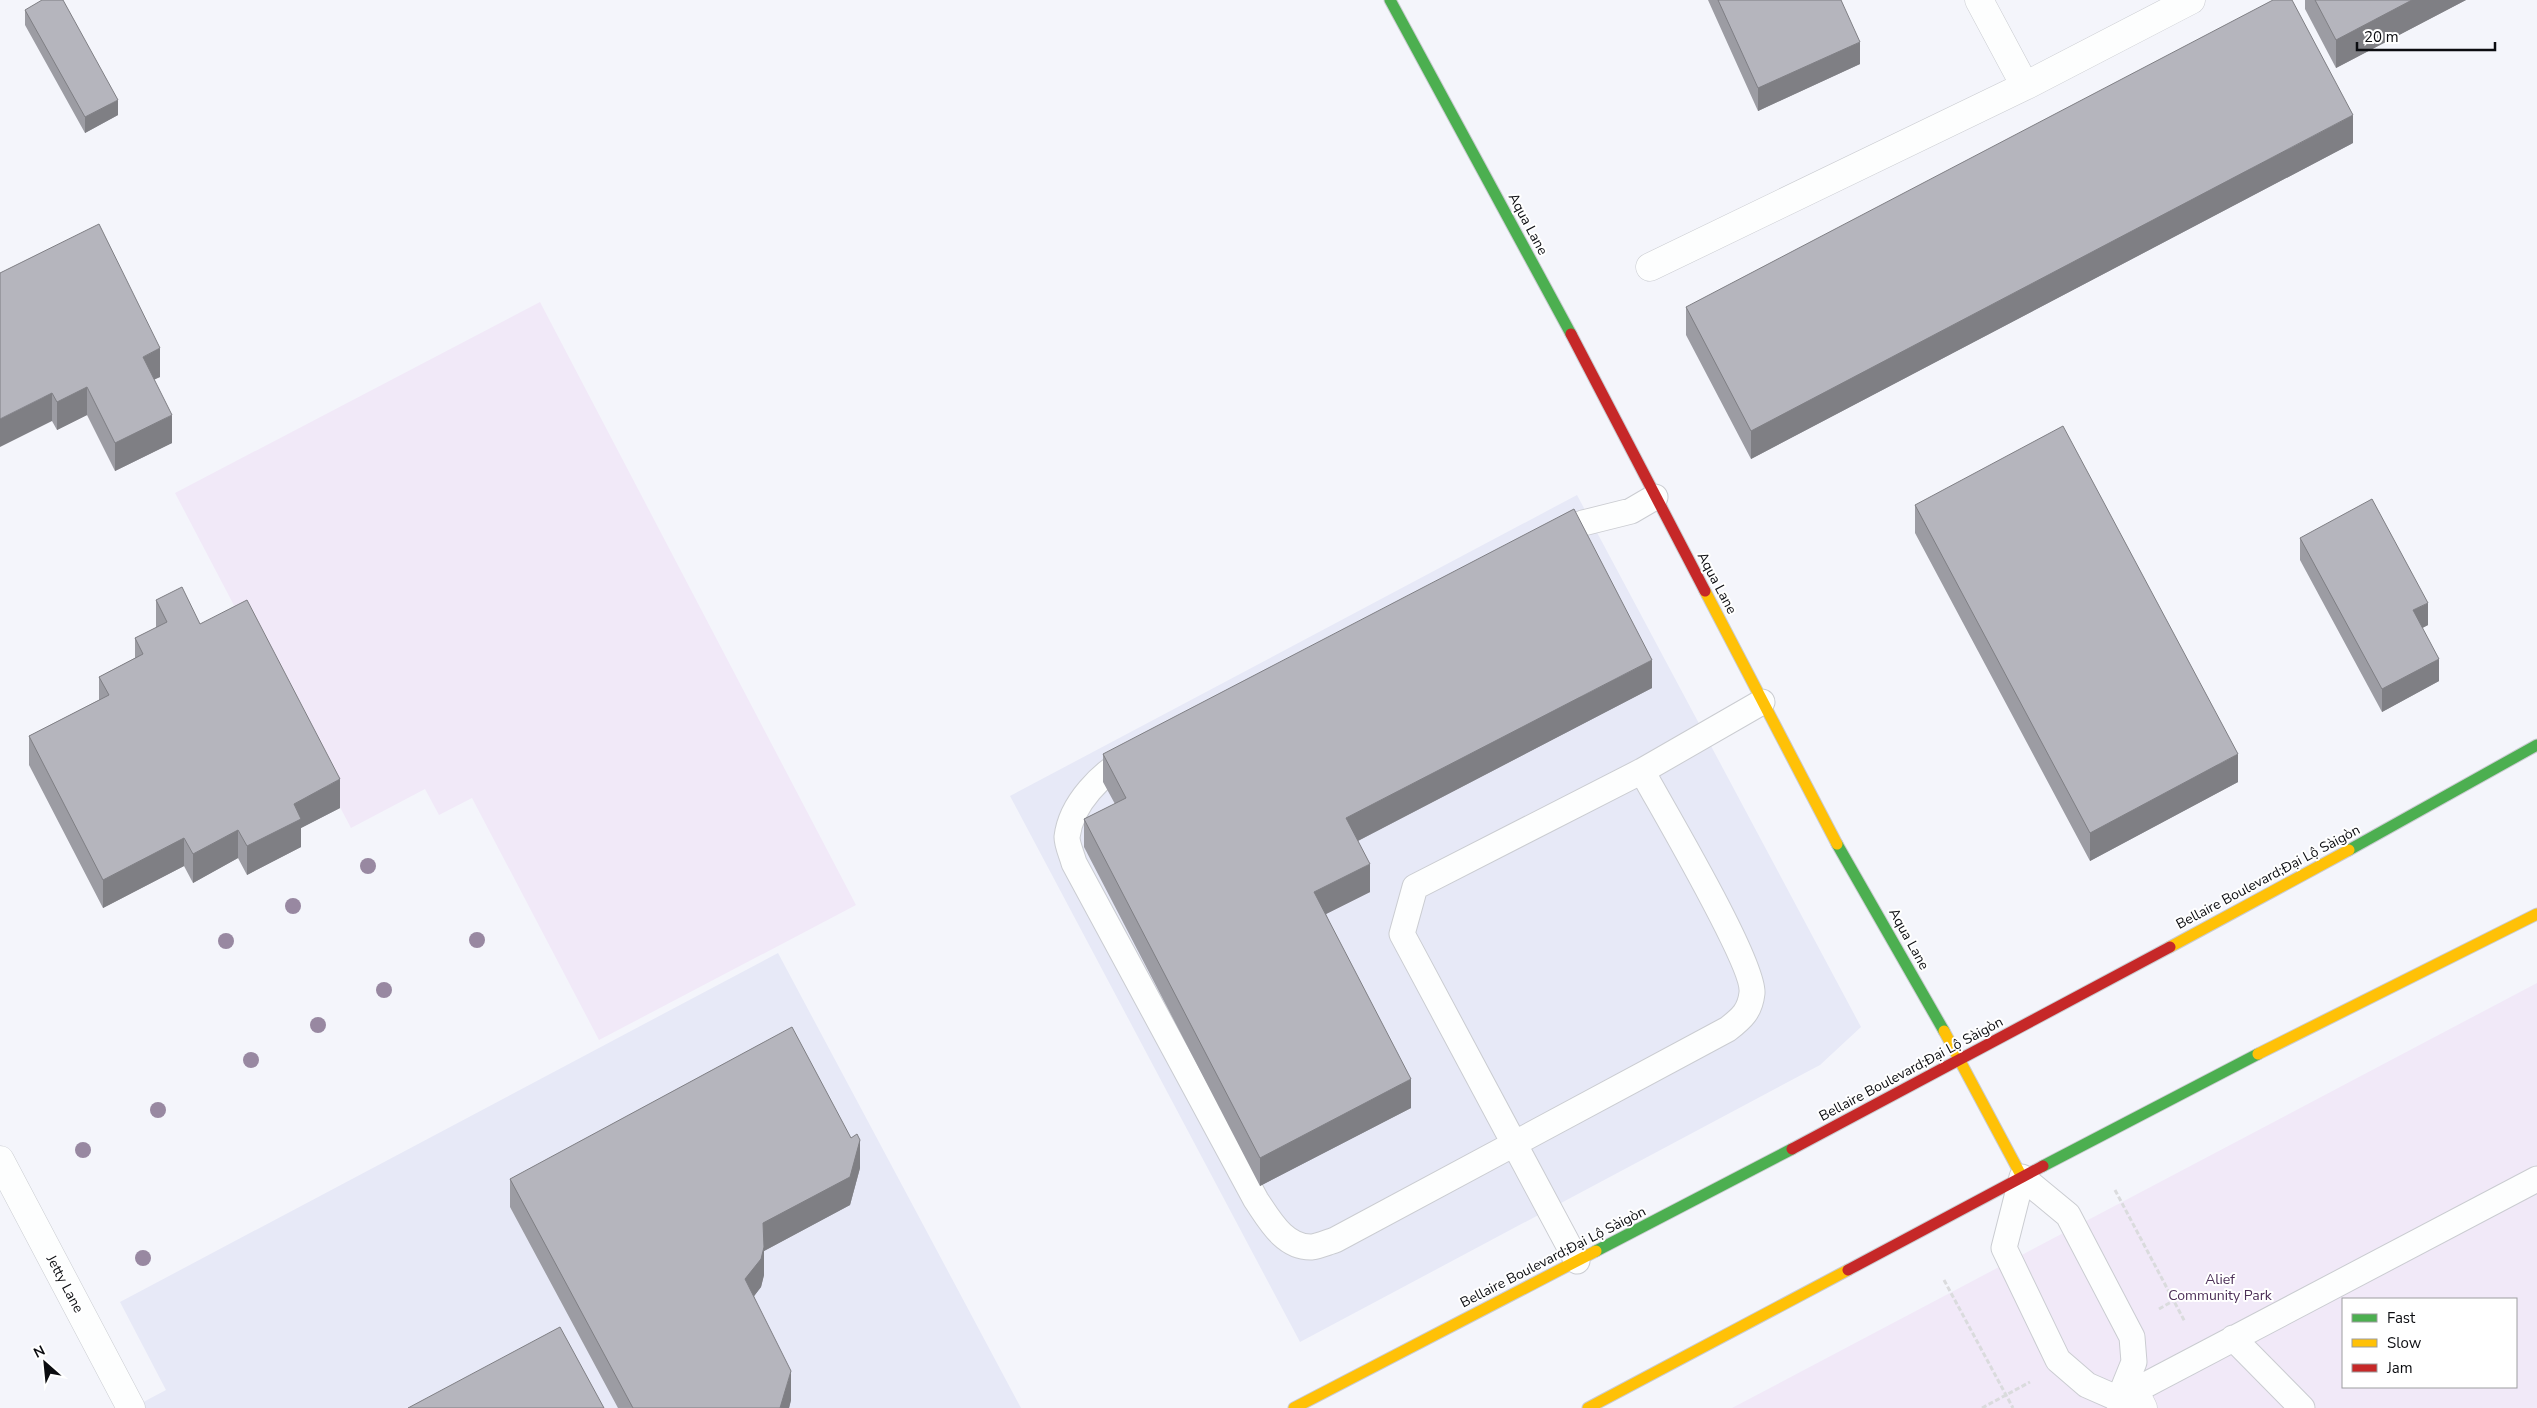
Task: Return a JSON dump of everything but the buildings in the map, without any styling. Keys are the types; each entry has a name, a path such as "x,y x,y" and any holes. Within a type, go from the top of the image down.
{"main road":[{"name":"Aqua Lane","path":"1390,0 1574,340 1830,831 1960,1062 2022,1177"},
{"name":"Bellaire Boulevard;Đại Lộ Sàigòn","path":"1294,1408 1960,1062 2087,990 2356,847 2537,745"},
{"path":"1588,1408 2022,1177 2431,966 2537,914"}],"street":[{"path":"1979,0 2025,86"},
{"path":"1650,267 2025,86 2191,0"},
{"name":"Jetty Lane","path":"0,1160 131,1408"}],"lane":[{"path":"1528,549 1583,523 1631,510 1655,498"},
{"path":"1577,1261 1402,934 1415,887 1642,771 1762,702"},
{"path":"1153,744 1116,766 1092,788 1074,815 1067,838 1074,863 1256,1200 1275,1227 1291,1243 1312,1247 1335,1240 1516,1144 1728,1028 1747,1014 1753,991 1742,956 1642,771"},
{"path":"2022,1177 2068,1215 2132,1337 2134,1362 2125,1401 2087,1385 2058,1360 2004,1248 2022,1177"},
{"path":"2125,1401 2203,1354 2537,1179"},
{"path":"2233,1338 2302,1408"}],"path":[{"path":"2116,1190 2203,1354"},
{"path":"1944,1280 2013,1408"}],"shaded area":[{"path":"1577,495 1861,1027 1820,1065 1300,1342 1010,796"},
{"path":"778,953 1021,1408 132,1408 166,1390 120,1302"}],"green space":[{"path":"540,302 856,905 599,1040 472,798 439,815 425,789 351,828 175,493"},
{"name":"Alief Community Park","path":"2537,983 2537,1408 1732,1408"}],"traffic: fast":[{"path":"1390,0 1571,334"},
{"path":"2349,850 2537,745"},
{"path":"1837,844 1944,1031"},
{"path":"2043,1166 2258,1054"},
{"path":"1596,1251 1792,1149"}],"traffic: slow":[{"path":"1705,591 1837,844"},
{"path":"2170,947 2349,850"},
{"path":"2258,1054 2537,914"},
{"path":"1944,1031 2022,1177"},
{"path":"1294,1408 1596,1251"},
{"path":"1588,1408 1848,1270"}],"traffic: jam":[{"path":"1571,334 1705,591"},
{"path":"1792,1149 2170,947"},
{"path":"1848,1270 2043,1166"}]}
